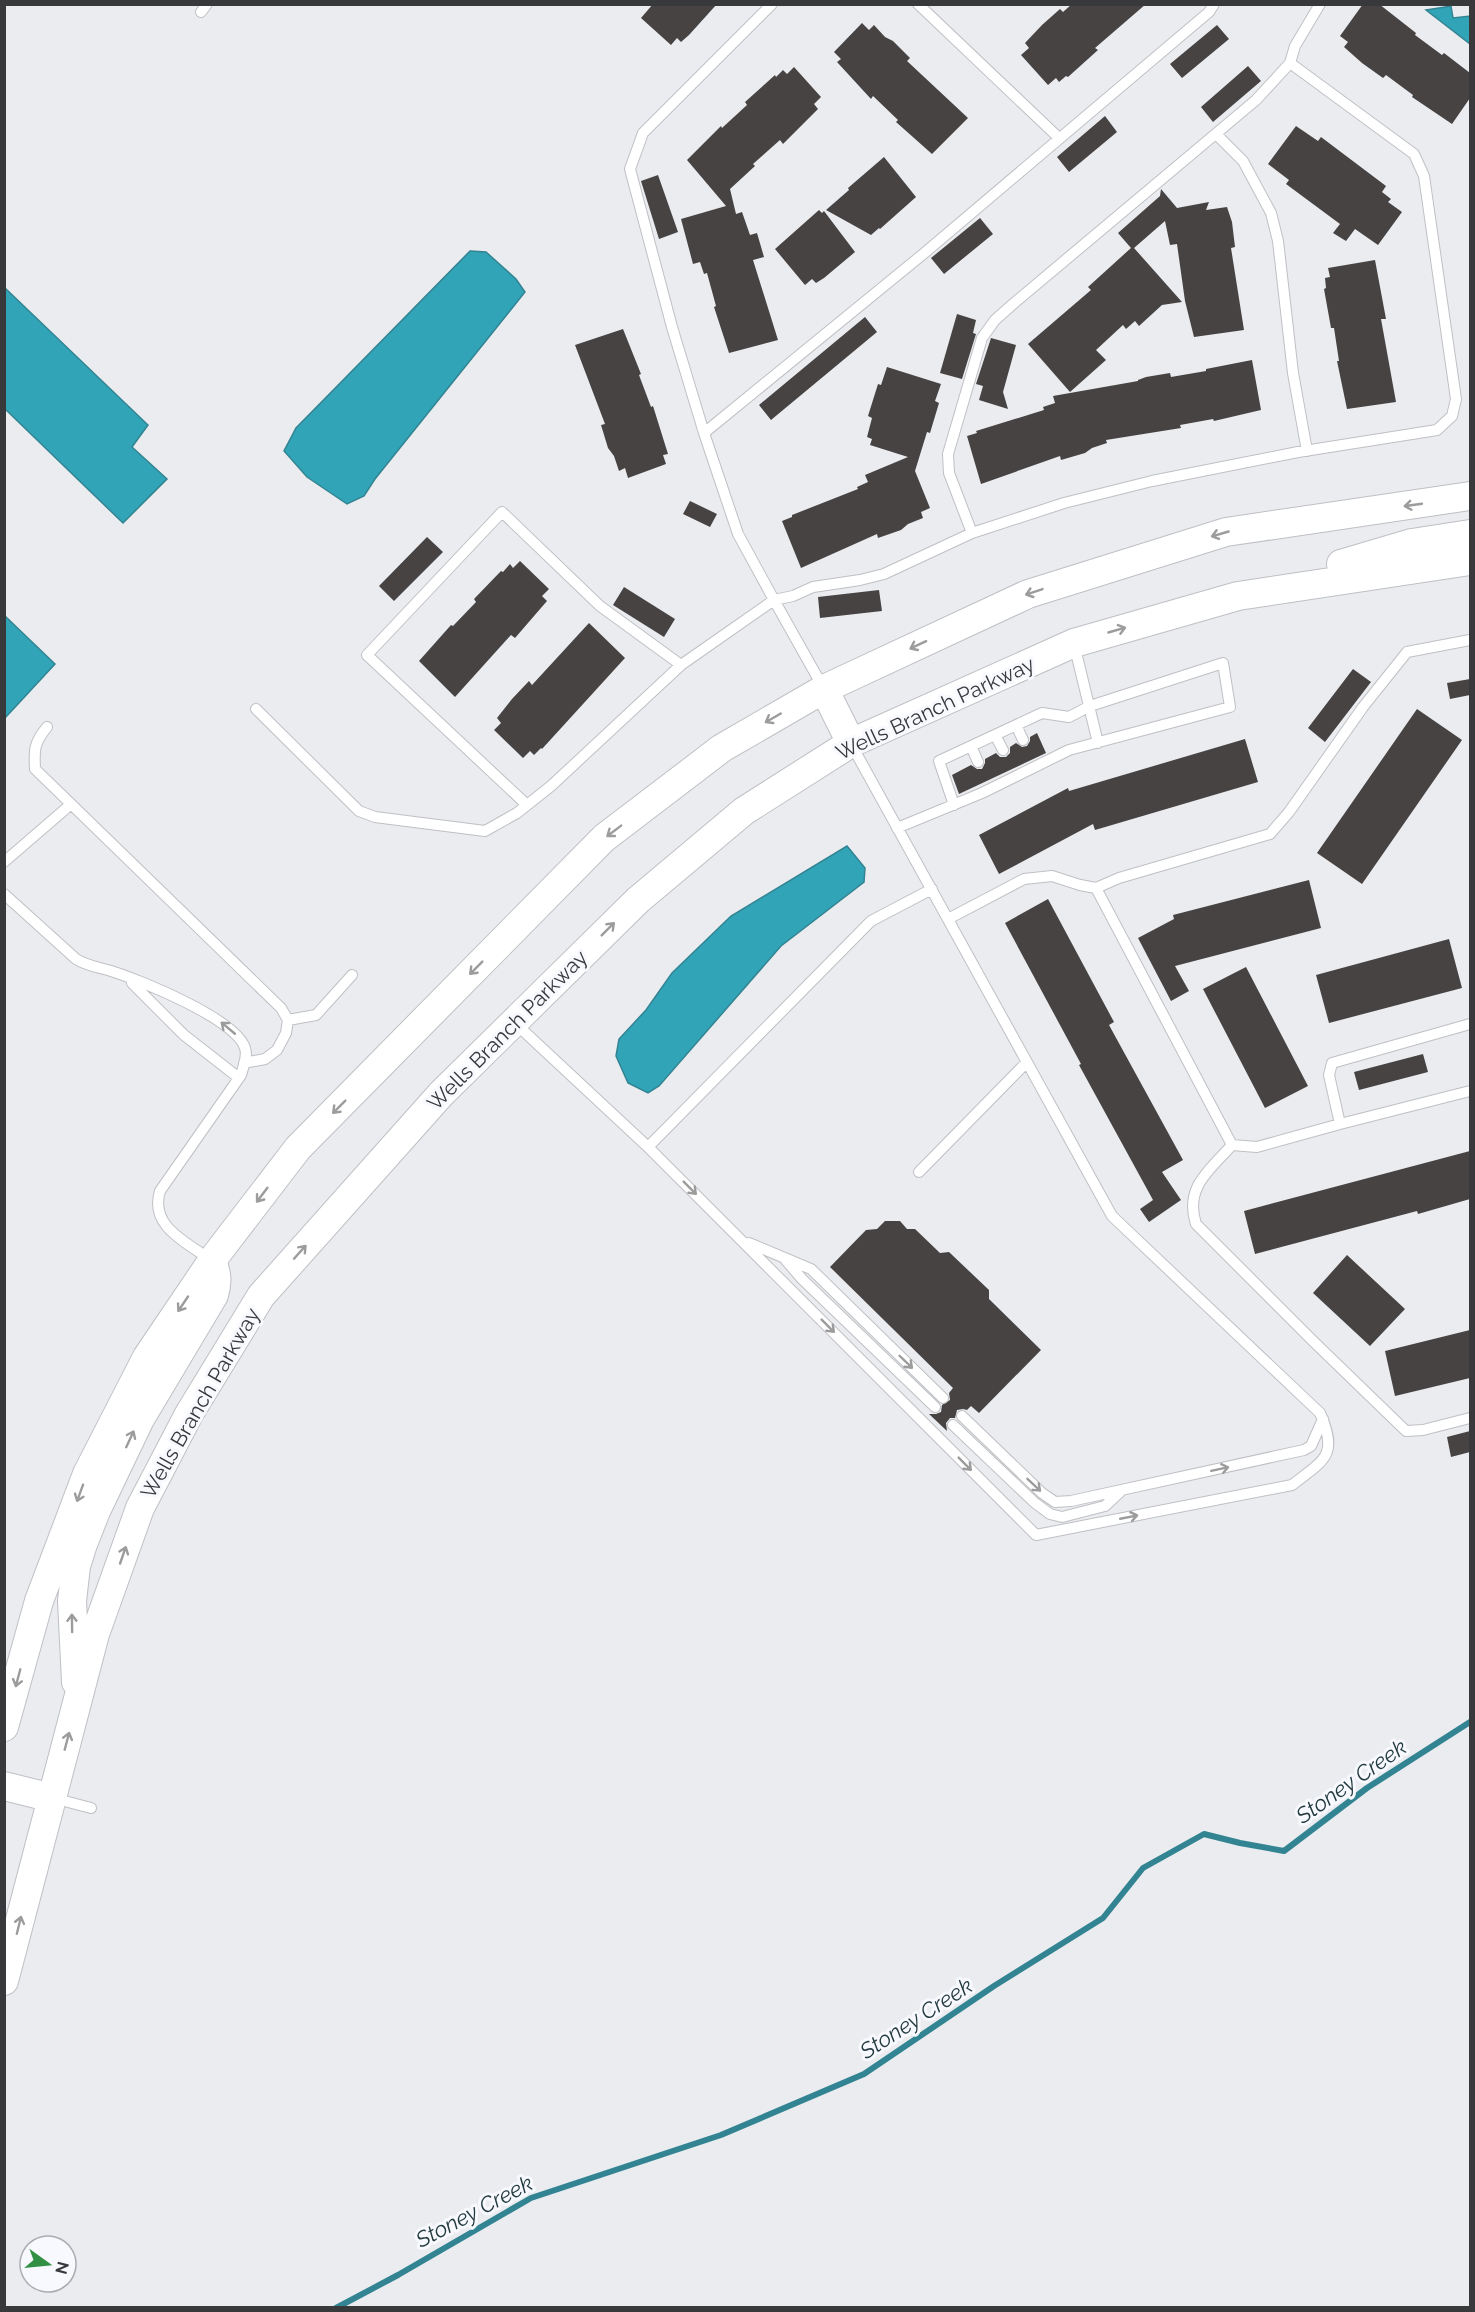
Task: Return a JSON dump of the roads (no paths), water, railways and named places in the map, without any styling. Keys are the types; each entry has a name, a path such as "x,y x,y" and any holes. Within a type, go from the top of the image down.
{"main road":[{"path":"4,1727 39,1601 87,1474 147,1357 212,1261 298,1148 604,838 722,748 824,689 1028,594 1226,532 1470,496"},
{"path":"1238,596 1412,543 1470,534"},
{"name":"Wells Branch Parkway","path":"4,1981 95,1634 140,1508 189,1414 261,1296 441,1094 639,900 744,811 851,743 1074,643 1238,596 1470,561"},
{"path":"824,689 851,743"},
{"path":"77,1702 72,1612 76,1566 96,1511 140,1419 214,1295 217,1272 212,1261"},
{"path":"4,1786 52,1798"}],"lane":[{"path":"772,4 643,133 630,169 672,327 738,534 824,689"},
{"path":"918,4 1059,138"},
{"path":"704,433 922,255 1209,12 1214,4"},
{"path":"972,533 949,473 948,454 982,338 995,320 1013,304 1256,100 1290,63 1295,46 1320,4"},
{"path":"256,709 359,812 375,817 485,831 527,805 551,786 681,665 774,600 793,596 813,587 884,574 972,533 1064,503 1141,484 1306,451 1437,430 1452,416 1456,399 1424,176 1414,154 1290,63"},
{"path":"1216,134 1243,162 1271,213 1278,241 1293,373 1306,451"},
{"path":"527,805 367,655 502,512 600,606 681,665"},
{"path":"948,919 1024,879 1053,876 1096,888 1119,878 1270,834 1289,812 1363,707 1407,652 1470,640"},
{"path":"1074,643 1098,743"},
{"path":"897,828 954,805 1035,763 1070,750 1230,707 1223,663 1090,706 1069,717 1042,712 939,761 954,805"},
{"path":"1016,725 1023,740"},
{"path":"47,727 37,740 34,753 35,770 281,1008 288,1020 286,1033 278,1050 265,1059 244,1063"},
{"path":"995,735 1003,750"},
{"path":"514,1022 648,1147 744,1241 1036,1535 1292,1485 1324,1460 1329,1447 1329,1434 1320,1413 1112,1216 851,743"},
{"path":"971,746 978,762"},
{"path":"4,862 70,805"},
{"path":"1096,888 1232,1145"},
{"path":"648,1147 871,921 932,889"},
{"path":"4,894 76,959 86,965 111,971 204,1010 228,1026 239,1037 245,1048 244,1063 239,1078 160,1191 157,1200 161,1219 171,1232 212,1261"},
{"path":"288,1020 316,1015 352,975"},
{"path":"128,978 184,1035 239,1078"},
{"path":"1340,1124 1329,1074 1332,1063 1470,1024"},
{"path":"919,1172 1027,1062"},
{"path":"1232,1145 1257,1147 1470,1091"},
{"path":"1232,1145 1198,1183 1191,1208 1196,1224 1406,1431 1423,1430 1470,1418"},
{"path":"744,1241 811,1269 943,1398"},
{"path":"782,1256 802,1279 935,1407"},
{"path":"962,1416 1042,1493 1055,1502 1071,1501 1304,1450 1311,1446 1323,1419"},
{"path":"953,1425 1035,1503 1050,1514 1062,1516 1105,1506 1122,1490"},
{"path":"52,1798 91,1808"}],"water":[{"path":"1451,6 1453,18 1470,16 1470,44 1426,10"},
{"path":"470,251 486,252 516,279 525,292 375,479 364,496 347,504 307,477 284,451 296,428"},
{"path":"5,288 148,425 132,447 167,479 123,523 5,409"},
{"path":"5,616 55,664 4,718"},
{"path":"847,846 865,868 864,882 781,946 659,1086 648,1093 628,1083 616,1056 619,1039 646,1010 672,973 731,916"}],"waterway":[{"name":"Stoney Creek","path":"336,2308 531,2198 721,2135 864,2074 994,1986 1103,1918 1143,1868 1204,1834 1284,1851 1367,1788 1470,1722"}]}
